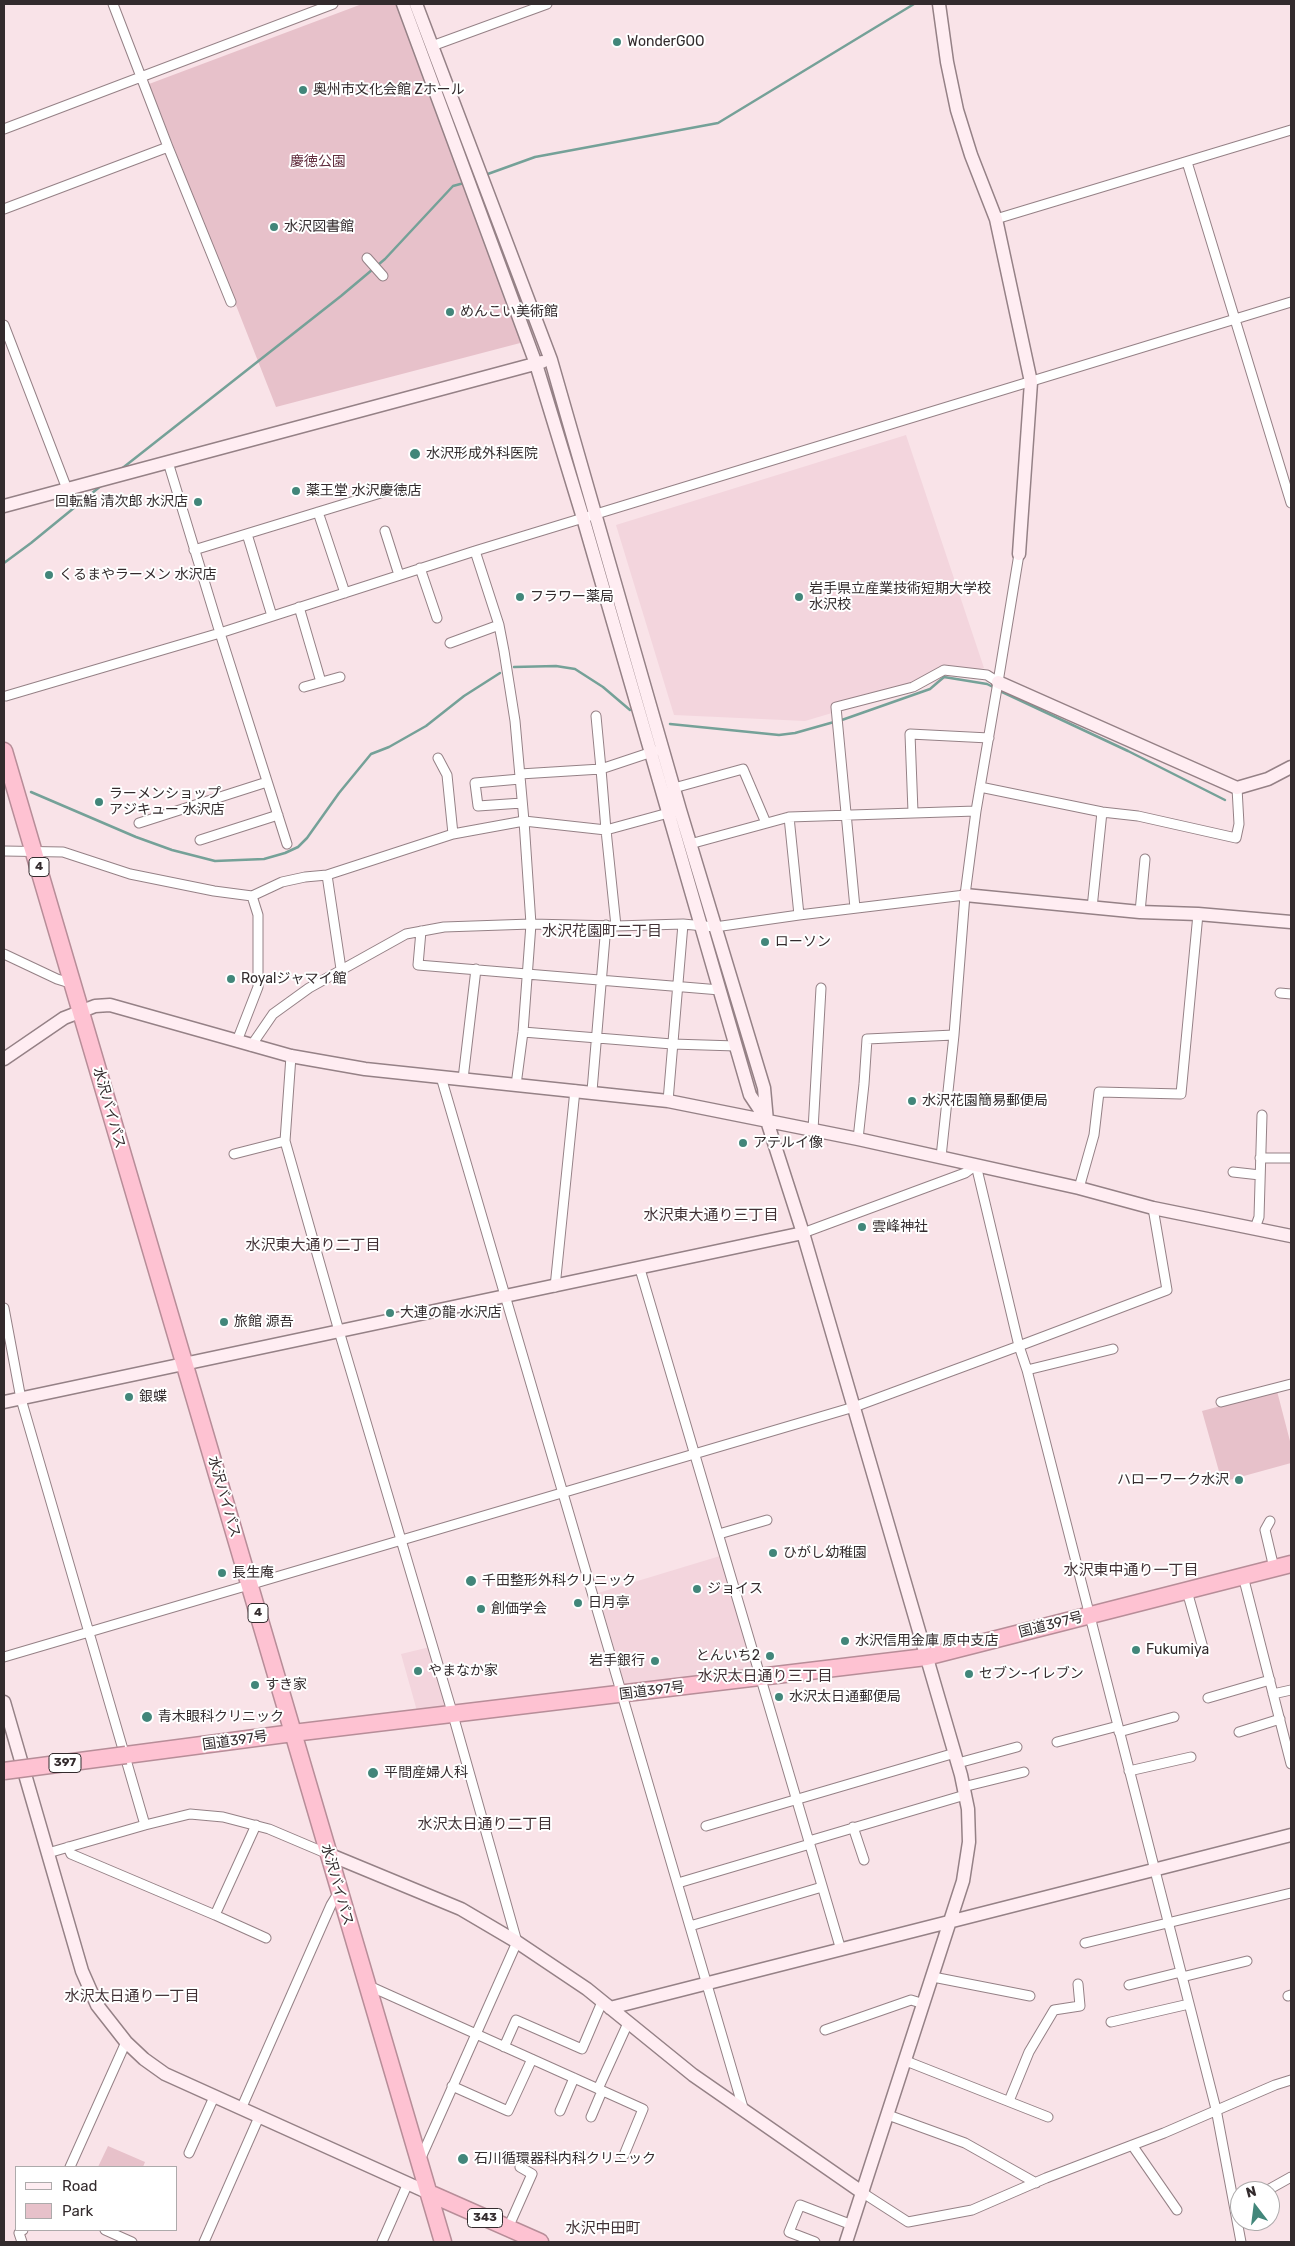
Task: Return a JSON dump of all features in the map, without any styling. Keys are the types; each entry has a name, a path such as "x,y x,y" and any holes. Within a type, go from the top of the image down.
{"highway":[{"name":"水沢バイパス","path":"4,751 443,2242"},
{"name":"国道397号","path":"4,1771 293,1733 623,1695 926,1657 1291,1564"},
{"name":"343","path":"429,2193 540,2242"}],"street":[{"path":"113,4 230,302"},
{"path":"4,129 332,4"},
{"path":"403,4 536,364 589,516"},
{"path":"416,4 551,360 589,516 675,812 702,926 720,990 750,1095 767,1121"},
{"path":"432,46 547,4"},
{"path":"940,9 947,62 957,110 971,155 996,219 1031,382 1019,554 976,811 965,895 954,1035 941,1157"},
{"path":"996,219 1291,130"},
{"path":"4,209 168,147"},
{"path":"1187,162 1291,502"},
{"path":"369,260 382,274"},
{"path":"6,696 220,633 475,551 1291,302"},
{"path":"4,325 67,489"},
{"path":"4,506 551,360"},
{"path":"168,462 287,844"},
{"path":"194,550 397,488"},
{"path":"318,512 345,593"},
{"path":"385,531 399,575"},
{"path":"247,534 272,616"},
{"path":"475,551 499,625 515,721 524,821 531,924 523,1032 516,1085"},
{"path":"420,568 437,618"},
{"path":"299,607 321,682"},
{"path":"450,643 499,625"},
{"path":"855,908 836,707 913,687 944,670 987,675 998,682 1237,788 1268,779 1291,767"},
{"path":"304,687 340,677"},
{"path":"592,1091 602,980 611,926 606,830 596,716"},
{"path":"913,812 910,734 989,738"},
{"path":"522,803 478,806 475,783 601,768 657,751"},
{"path":"657,751 674,788 675,812 690,844 764,1088 767,1121 803,1233 854,1407 956,1758 968,1809 969,1842 963,1881 846,2242"},
{"path":"438,758 447,775 453,834"},
{"path":"674,788 744,769 766,823"},
{"path":"138,823 268,782"},
{"path":"980,787 1102,812 1138,816 1236,838 1239,824 1237,788"},
{"path":"690,844 789,817 976,811"},
{"path":"4,851 63,852 130,874 214,891 252,896 282,882 327,875 453,834 524,821 606,830 675,812"},
{"path":"1092,908 1102,812"},
{"path":"200,840 278,815"},
{"path":"789,817 799,915"},
{"path":"1140,912 1145,859"},
{"path":"327,875 341,969"},
{"path":"251,1046 273,1014 309,988 406,934 444,927 531,924 611,926 683,924 715,928 799,915 965,895 1140,912 1198,914 1291,922"},
{"path":"237,1041 258,988 258,916 252,896"},
{"path":"1080,1188 1094,1135 1099,1092 1181,1094 1198,914"},
{"path":"668,1101 683,924"},
{"path":"420,930 418,965 527,972 720,990"},
{"path":"4,954 57,979 73,984"},
{"path":"463,1079 476,969"},
{"path":"813,1130 821,988"},
{"path":"1280,993 1291,994"},
{"path":"4,1059 57,1022 95,1006 110,1005 291,1056 365,1069 592,1091 668,1101 858,1139 1080,1188 1153,1208 1291,1236"},
{"path":"523,1032 672,1044 736,1046"},
{"path":"858,1139 867,1039 954,1035"},
{"path":"291,1056 285,1141 338,1332 453,1715 517,1942 420,2160"},
{"path":"441,1077 744,2111"},
{"path":"555,1287 575,1090"},
{"path":"1255,1228 1258,1216 1262,1115"},
{"path":"234,1154 285,1141"},
{"path":"1260,1158 1291,1158"},
{"path":"4,1402 555,1287 803,1233 965,1173 976,1165"},
{"path":"976,1165 1019,1346 1027,1370 1167,1923 1182,1974 1233,2181"},
{"path":"1233,1172 1260,1175"},
{"path":"4,1657 854,1407 1167,1290 1153,1208"},
{"path":"640,1268 840,1950"},
{"path":"4,1308 21,1399 146,1825"},
{"path":"1027,1370 1113,1349"},
{"path":"1221,1402 1291,1384"},
{"path":"719,1534 767,1520"},
{"path":"1270,1520 1265,1530 1274,1568"},
{"path":"1243,1576 1291,1764"},
{"path":"1187,1591 1203,1648"},
{"path":"1208,1698 1270,1680"},
{"path":"1273,1694 1291,1690"},
{"path":"4,1702 89,1989 98,2005 126,2042 144,2059 165,2074 429,2193"},
{"path":"1057,1742 1174,1717"},
{"path":"1239,1732 1280,1720"},
{"path":"706,1826 956,1758 1017,1747"},
{"path":"1129,1771 1191,1757"},
{"path":"678,1883 1024,1772"},
{"path":"48,1853 190,1814 223,1817 269,1829 461,1909 517,1942 587,1989 693,2076 908,2222 972,2210 1291,2080"},
{"path":"215,1915 256,1825"},
{"path":"853,1827 864,1860"},
{"path":"504,2047 516,2020 582,2049 606,2005 707,1984 1291,1834"},
{"path":"68,1847 71,1854 266,1938"},
{"path":"690,1926 822,1887"},
{"path":"241,2109 330,1905 339,1892"},
{"path":"1085,1943 1291,1894"},
{"path":"1129,1984 1247,1961"},
{"path":"933,1977 1030,1996"},
{"path":"1009,2101 1029,2052 1054,2010 1080,2006 1078,1984"},
{"path":"366,1985 643,2109 624,2155"},
{"path":"825,2030 911,2000 924,2004"},
{"path":"1111,2022 1189,2004"},
{"path":"591,2117 600,2090 628,2023"},
{"path":"70,2166 126,2042"},
{"path":"452,2086 508,2110 532,2059"},
{"path":"906,2060 1048,2117"},
{"path":"560,2111 574,2078"},
{"path":"189,2153 214,2097"},
{"path":"888,2115 965,2142 1036,2183"},
{"path":"204,2242 259,2117"},
{"path":"1132,2146 1177,2210"},
{"path":"508,2228 532,2174 520,2167"},
{"path":"1280,2183 1291,2177"},
{"path":"382,2242 408,2182"},
{"path":"815,2242 789,2232 800,2204 852,2226"},
{"path":"22,2231 19,2233 22,2242"},
{"path":"107,2231 132,2242"}],"shaded area":[{"name":"岩手県立産業技術短期大学校 水沢校","path":"906,435 984,668 805,721 674,715 616,525"},
{"path":"720,1556 754,1671 625,1686 598,1593"},
{"path":"430,1647 448,1709 417,1711 401,1654"}],"green space":[{"name":"慶徳公園","path":"362,4 397,4 524,342 276,407 149,84"},
{"path":"1277,1391 1291,1445 1291,1463 1222,1482 1202,1411"},
{"path":"108,2146 145,2162 143,2166 98,2166"}],"waterway":[{"path":"485,175 535,157 718,123 914,4"},
{"path":"120,470 341,296 385,259 453,186 464,183"},
{"path":"4,563 102,485"},
{"path":"514,667 556,666 575,669 603,687 630,710"},
{"path":"31,792 136,837 172,850 215,861 264,859 298,847 307,838 339,793 371,754 389,747 426,726 464,696 500,673"},
{"path":"839,721 930,689 944,677 987,684 995,688"},
{"path":"1000,691 1128,751 1225,800"},
{"path":"670,724 779,735 795,733 834,722"}],"place":[{"name":"WonderGOO","path":"617,42"},
{"name":"奥州市文化会館 Zホール","path":"303,90"},
{"name":"水沢図書館","path":"274,227"},
{"name":"めんこい美術館","path":"450,312"},
{"name":"水沢形成外科医院","path":"415,454"},
{"name":"薬王堂 水沢慶徳店","path":"296,491"},
{"name":"回転鮨 清次郎 水沢店","path":"198,502"},
{"name":"くるまやラーメン 水沢店","path":"49,575"},
{"name":"フラワー薬局","path":"520,597"},
{"name":"岩手県立産業技術短期大学校 水沢校","path":"799,597"},
{"name":"ラーメンショップ アジキュー 水沢店","path":"99,802"},
{"name":"ローソン","path":"765,942"},
{"name":"Royalジャマイ館","path":"231,979"},
{"name":"水沢花園簡易郵便局","path":"912,1101"},
{"name":"アテルイ像","path":"743,1143"},
{"name":"雲峰神社","path":"862,1227"},
{"name":"大連の龍 水沢店","path":"390,1313"},
{"name":"旅館 源吾","path":"224,1322"},
{"name":"銀蝶","path":"129,1397"},
{"name":"ハローワーク水沢","path":"1239,1480"},
{"name":"ひがし幼稚園","path":"773,1553"},
{"name":"長生庵","path":"222,1573"},
{"name":"千田整形外科クリニック","path":"471,1581"},
{"name":"ジョイス","path":"697,1589"},
{"name":"日月亭","path":"578,1603"},
{"name":"創価学会","path":"481,1609"},
{"name":"水沢信用金庫 原中支店","path":"845,1641"},
{"name":"Fukumiya","path":"1136,1650"},
{"name":"とんいち2","path":"770,1656"},
{"name":"岩手銀行","path":"655,1661"},
{"name":"やまなか家","path":"418,1671"},
{"name":"セブン-イレブン","path":"969,1674"},
{"name":"すき家","path":"255,1685"},
{"name":"水沢太日通郵便局","path":"779,1697"},
{"name":"青木眼科クリニック","path":"147,1717"},
{"name":"平間産婦人科","path":"373,1773"},
{"name":"石川循環器科内科クリニック","path":"463,2159"}],"district":[{"name":"水沢花園町二丁目","path":"602,932"},
{"name":"水沢東大通り三丁目","path":"711,1216"},
{"name":"水沢東大通り二丁目","path":"313,1246"},
{"name":"水沢東中通り一丁目","path":"1131,1571"},
{"name":"水沢太日通り三丁目","path":"765,1677"},
{"name":"水沢太日通り二丁目","path":"485,1825"},
{"name":"水沢太日通り一丁目","path":"132,1997"},
{"name":"水沢中田町","path":"603,2229"}]}
